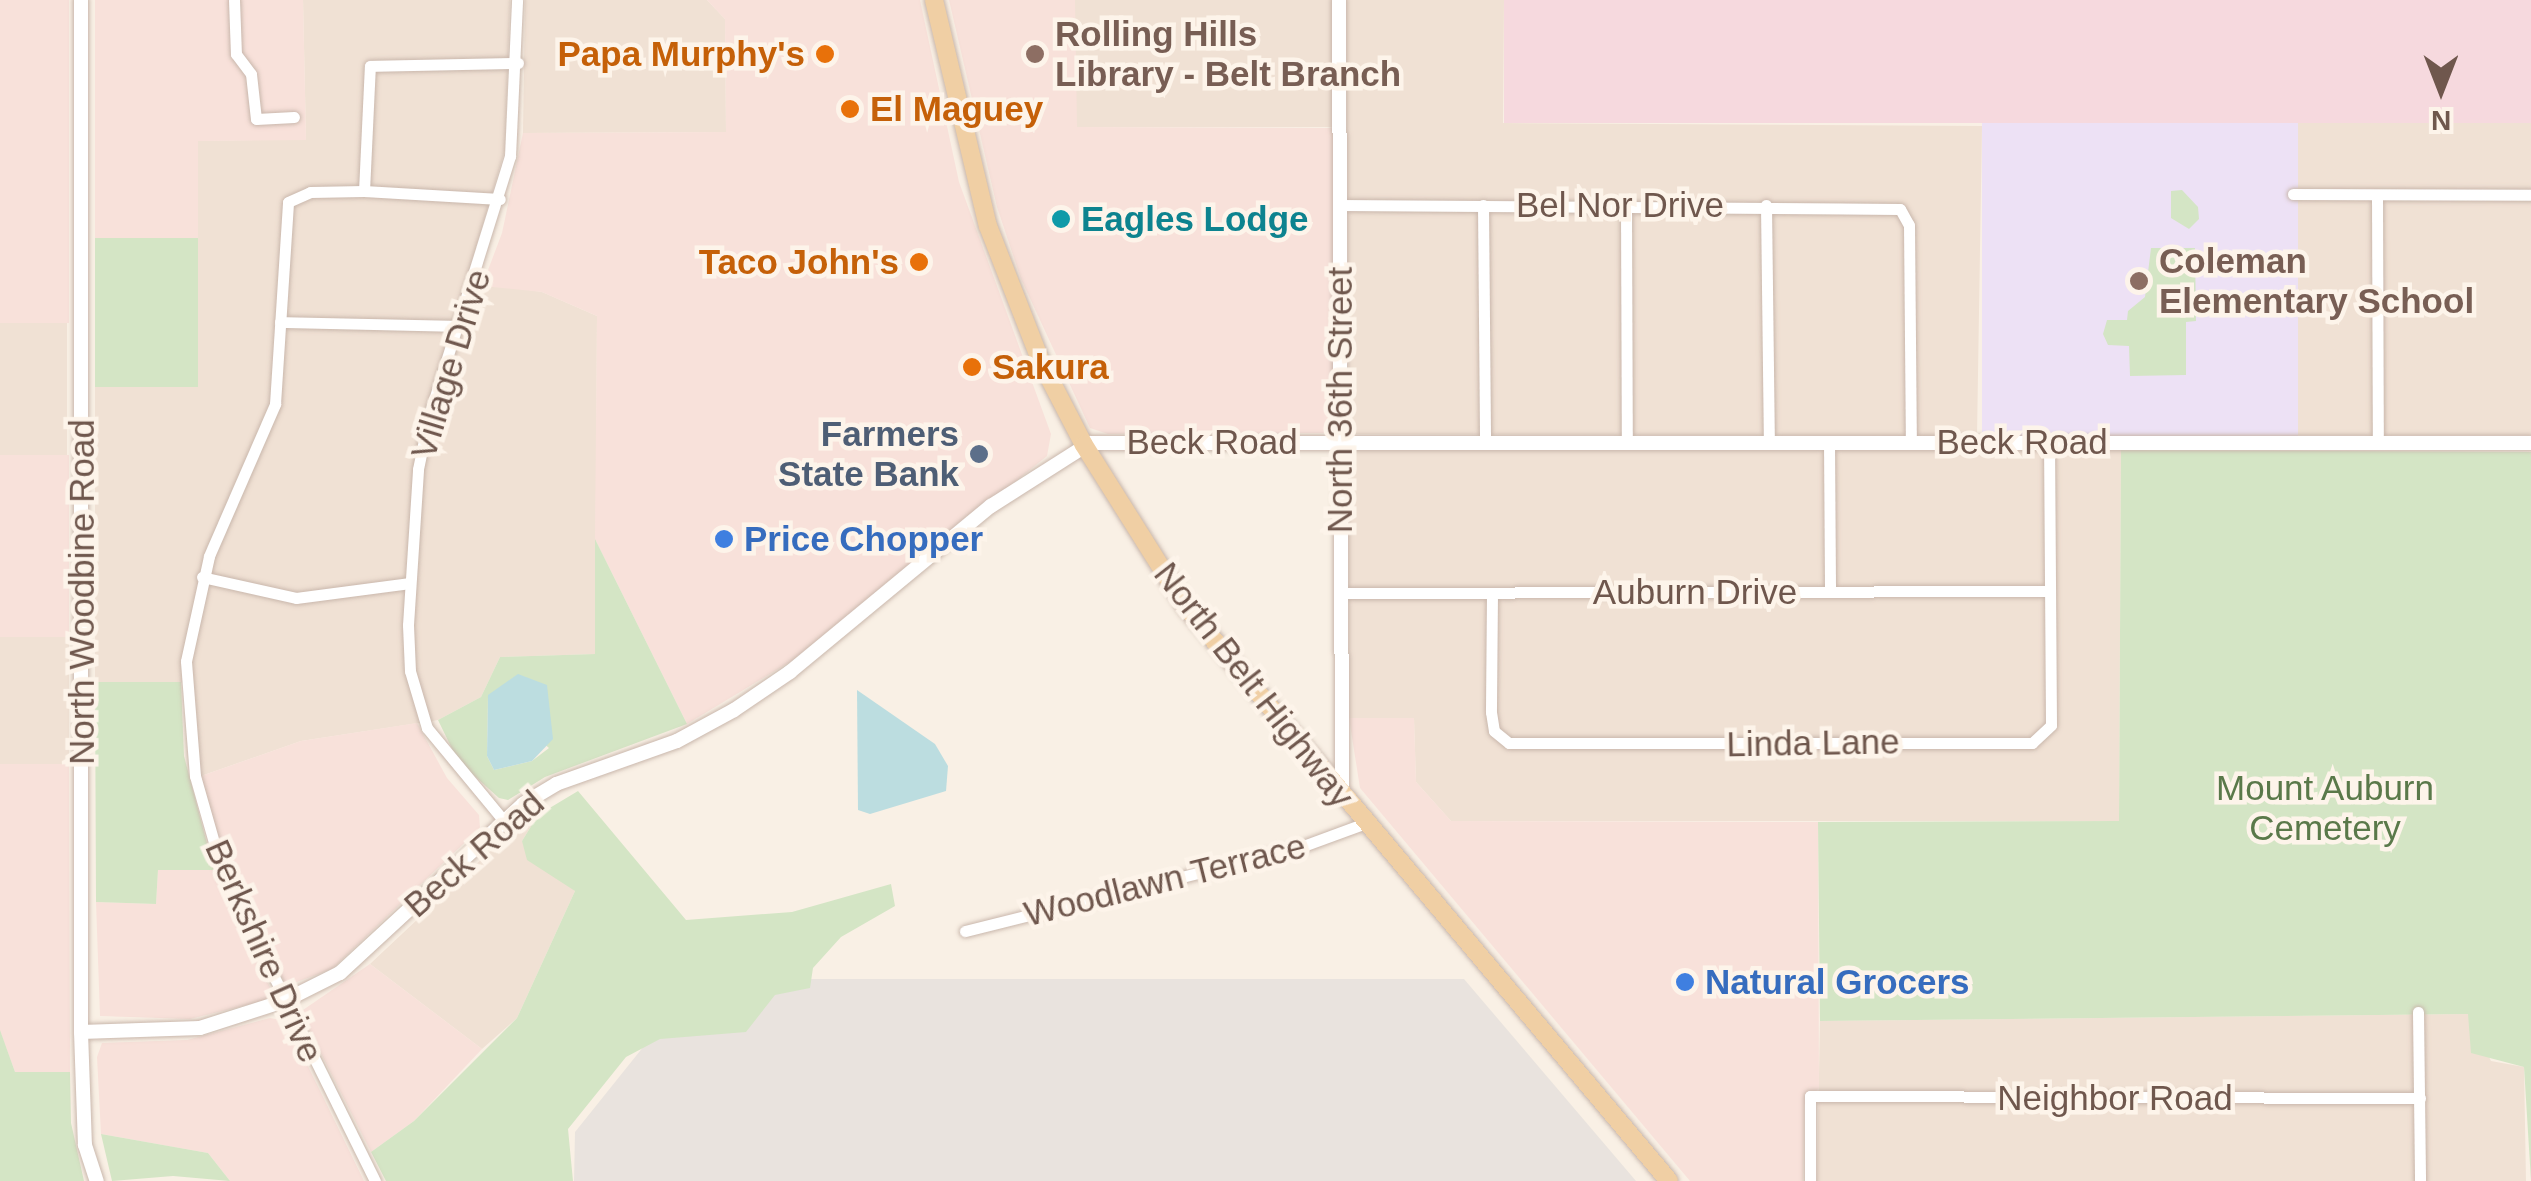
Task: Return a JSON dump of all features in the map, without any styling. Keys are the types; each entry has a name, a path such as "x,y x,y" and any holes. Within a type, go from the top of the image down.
{"main road":[{"name":"North Belt Highway","path":"934,0 988,226 1041,362 1084,445 1186,608 1342,800 1669,1181"}],"street":[{"name":"North Woodbine Road","path":"81,0 82,1032 85,1145 97,1181"},
{"path":"234,0 236,54 251,74 256,118 294,118"},
{"name":"Village Drive","path":"504,821 427,728 410,671 410,583 418,470 456,326 500,200 516,113 518,0"},
{"name":"North 36th Street","path":"1339,0 1342,800"},
{"path":"500,200 364,191 370,66 518,63"},
{"name":"Berkshire Drive","path":"364,191 310,192 288,202 268,430 224,515 202,577 186,661 195,776 223,874 374,1181"},
{"path":"2292,194 2531,194"},
{"path":"2377,195 2378,442"},
{"name":"Bel Nor Drive","path":"1339,205 1766,205 1900,209 1909,225 1911,442"},
{"path":"1483,205 1485,442"},
{"path":"1626,205 1627,442"},
{"path":"1766,205 1768,442"},
{"path":"280,322 456,326"},
{"path":"1830,442 1830,592"},
{"path":"2048,443 2050,591"},
{"name":"Beck Road","path":"82,1032 200,1028 284,1001 340,973 504,821 556,784 677,742 734,710 790,672 991,506 1084,445 2531,443"},
{"path":"202,577 296,598 410,583"},
{"name":"Auburn Drive","path":"1340,593 2050,591"},
{"name":"Linda Lane","path":"1492,593 1494,731 1509,743 2032,743 2050,724 2050,591"},
{"name":"Woodlawn Terrace","path":"965,931 1208,873 1363,824"},
{"path":"2418,1012 2420,1181"},
{"name":"Neighbor Road","path":"1810,1181 1810,1096 2420,1098"}],"shaded area":[{"path":"0,0 69,0 69,323 0,323"},
{"path":"95,0 303,0 306,140 198,141 198,238 95,238"},
{"path":"303,0 510,0 505,150 466,281 542,292 597,316 595,654 500,657 481,697 438,720 301,741 201,776 193,683 95,682 95,387 197,385 198,141 306,139"},
{"path":"525,0 707,0 725,19 726,132 523,133"},
{"path":"707,0 920,0 959,182 1051,434 1047,456 793,660 687,724 595,539 597,316 542,292 482,286 502,233 523,133 726,132 725,19"},
{"path":"949,0 1075,0 1077,127 1333,128 1334,433 1108,434 1090,428 1021,279 997,207"},
{"path":"1075,0 1332,0 1332,127 1075,127"},
{"path":"1346,0 1504,0 1503,123 1982,126 1977,436 1349,434"},
{"path":"1504,0 2531,0 2531,123 1504,123"},
{"path":"2298,122 2531,122 2531,435 2298,435"},
{"name":"Coleman Elementary School","path":"1982,123 2298,123 2298,436 1982,436"},
{"path":"0,323 67,323 67,455 0,455"},
{"path":"1354,450 2121,450 2119,821 1451,821 1416,782 1414,719 1349,718 1348,464"},
{"path":"0,455 69,455 69,637 0,637"},
{"path":"0,637 69,637 69,764 0,764"},
{"path":"1349,718 1414,718 1416,782 1451,821 1818,822 1819,1088 1804,1105 1803,1181 1690,1181 1360,788"},
{"path":"417,723 447,778 479,815 480,828 332,969 286,986 217,840 201,776 301,741"},
{"path":"0,764 69,764 70,1072 15,1072 0,1031"},
{"path":"533,811 538,815 522,841 575,891 517,1018 482,1049 370,964"},
{"path":"158,870 214,870 270,987 267,1000 190,1019 100,1016 96,902 156,904"},
{"path":"370,964 482,1049 414,1121 371,1152 300,1012"},
{"path":"771,979 1464,979 1636,1181 574,1181 575,1132 652,1036"},
{"path":"2469,1014 2491,1061 2524,1067 2526,1181 1817,1181 1820,1021"},
{"path":"270,1018 286,1021 364,1181 230,1181 208,1153 101,1134 97,1057 102,1043 187,1040"}],"green space":[{"path":"2182,190 2198,207 2199,219 2189,229 2171,218 2171,191"},
{"path":"95,238 198,238 198,387 95,387"},
{"path":"2151,248 2195,248 2196,321 2186,322 2186,375 2130,376 2129,346 2108,345 2103,334 2107,320 2127,320 2128,311 2145,297"},
{"name":"Mount Auburn Cemetery","path":"2121,450 2531,452 2531,1181 2524,1067 2471,1053 2468,1014 1820,1021 1818,822 2119,821"},
{"path":"595,539 687,724 545,777 508,800 499,798 458,761 438,720 481,697 500,657 595,654","holes":["488,696 549,748 532,761 494,770 487,756"]},
{"path":"95,682 181,682 184,756 214,870 158,870 156,904 96,902"},
{"path":"578,791 686,920 792,912 891,884 895,906 841,937 813,968 810,988 775,995 746,1032 660,1039 626,1057 568,1129 573,1181 386,1181 371,1152 414,1121 517,1018 575,891 527,860 522,841 538,815"},
{"path":"0,1030 15,1072 70,1072 71,1123 84,1181 0,1181"},
{"path":"101,1134 208,1153 230,1181 173,1176 112,1181"}],"water":[{"path":"518,674 547,685 553,739 532,761 494,770 487,756 488,695"},
{"path":"857,690 935,744 948,766 946,791 870,814 858,810"}],"place":[{"name":"Papa Murphy's","path":"825,54"},
{"name":"Rolling Hills Library - Belt Branch","path":"1035,54"},
{"name":"El Maguey","path":"850,109"},
{"name":"Eagles Lodge","path":"1061,219"},
{"name":"Taco John's","path":"919,262"},
{"name":"Coleman Elementary School","path":"2139,281"},
{"name":"Sakura","path":"972,367"},
{"name":"Farmers State Bank","path":"979,454"},
{"name":"Price Chopper","path":"724,539"},
{"name":"Natural Grocers","path":"1685,982"}]}
